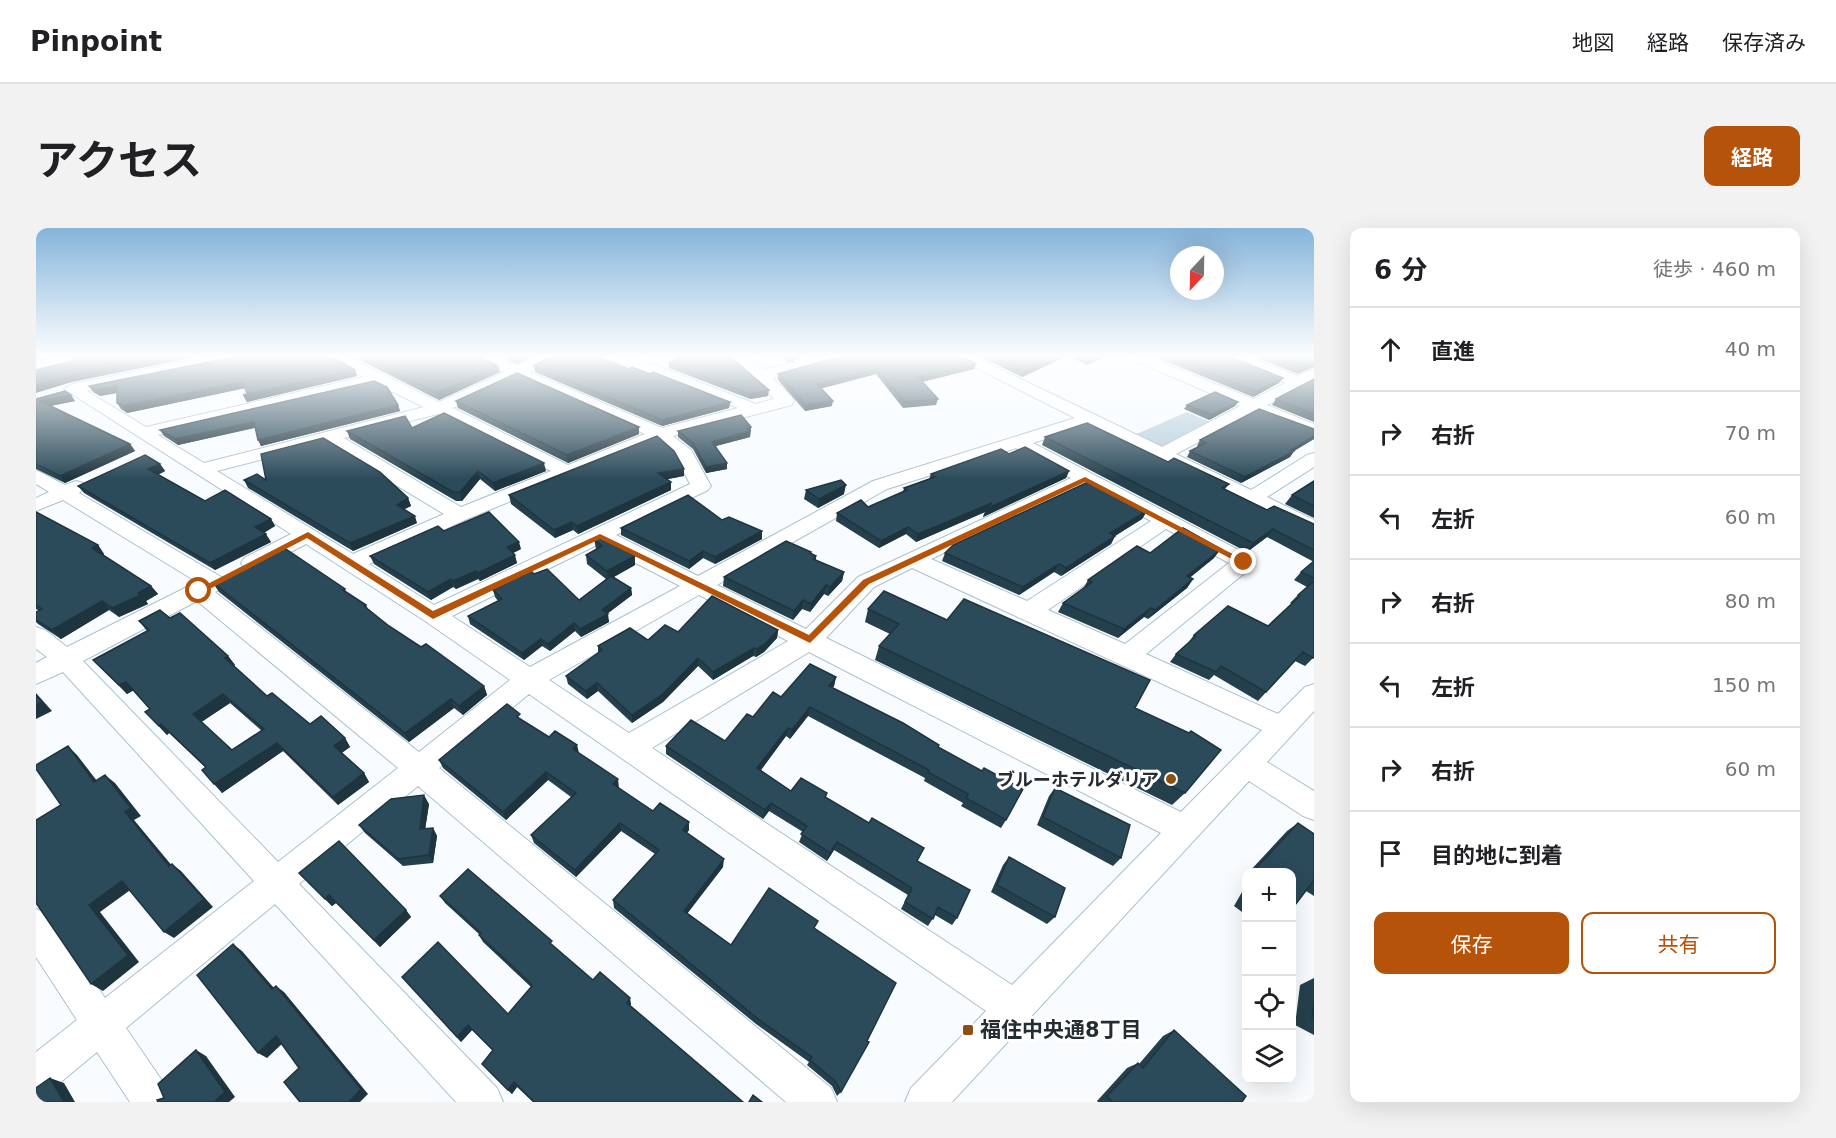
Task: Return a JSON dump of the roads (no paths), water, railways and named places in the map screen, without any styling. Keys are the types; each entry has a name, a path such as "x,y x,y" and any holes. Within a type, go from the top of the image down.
{"street":[{"path":"72,397 143,433 308,534 433,615 1015,1010"},
{"path":"143,433 299,397"},
{"path":"411,397 566,471"},
{"path":"201,470 438,410 466,397"},
{"path":"433,615 701,486 684,454 660,434 575,397"},
{"path":"722,397 755,409"},
{"path":"352,563 460,515 660,434 786,401 782,397"},
{"path":"1044,397 1314,528"},
{"path":"1230,397 1314,430"},
{"path":"1162,454 1270,397"},
{"path":"36,1077 528,680 880,485 1091,419"},
{"path":"331,438 460,515"},
{"path":"1018,442 1244,562 1127,656"},
{"path":"143,456 164,447"},
{"path":"1252,498 1314,459"},
{"path":"36,476 207,587 418,768 818,1102"},
{"path":"36,506 93,479"},
{"path":"628,748 810,640 866,582 1085,479"},
{"path":"1030,611 1166,520"},
{"path":"36,674 308,534"},
{"path":"600,536 1186,830"},
{"path":"912,559 1283,728"},
{"path":"36,636 66,659 483,1102"},
{"path":"926,1102 1314,694"},
{"path":"1248,765 1314,807"},
{"path":"36,926 153,1102"}],"place":[{"name":"ブルーホテルダリア","path":"1171,779"},
{"name":"福住中央通8丁目","path":"968,1030"}]}
